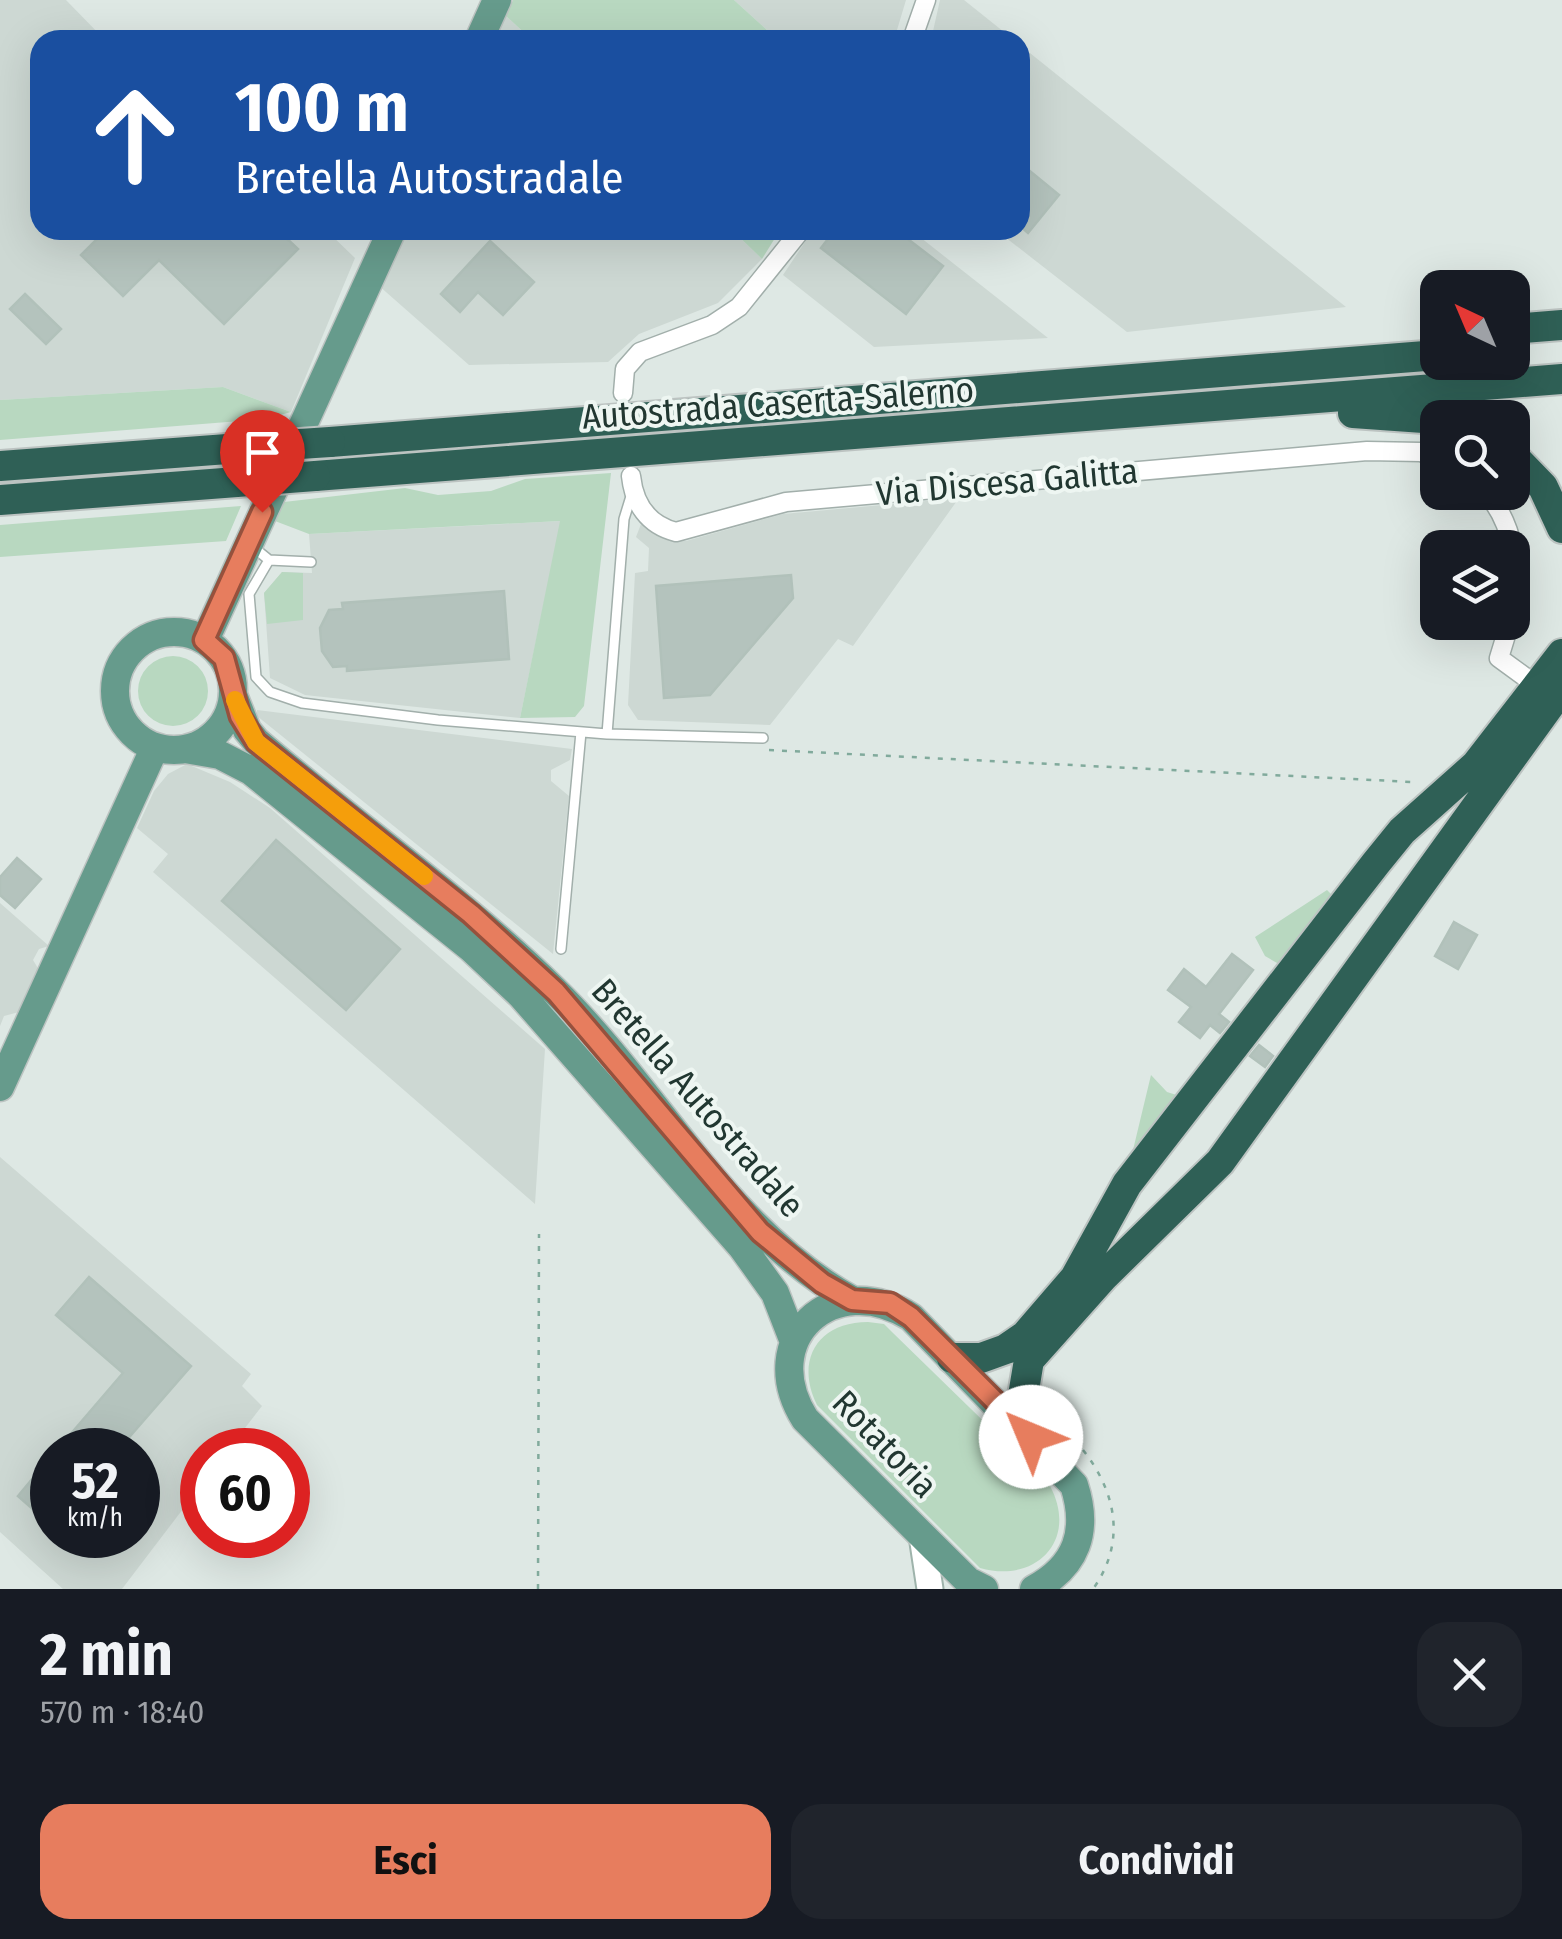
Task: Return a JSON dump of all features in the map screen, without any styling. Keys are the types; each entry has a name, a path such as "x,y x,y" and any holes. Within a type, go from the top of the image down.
{"highway":[{"path":"1530,328 1562,325"},
{"path":"1530,348 1562,345"},
{"name":"Autostrada Caserta-Salerno","path":"0,466 1420,355"},
{"name":"Autostrada Caserta-Salerno","path":"0,500 1562,380"},
{"path":"1022,422 1110,434 1362,412 1420,417"},
{"path":"1530,474 1543,487 1562,528"},
{"path":"952,1358 980,1358 1025,1336 1075,1278 1126,1184 1376,863 1402,832 1476,765 1550,685 1562,624"},
{"path":"1031,1437 1023,1396 1029,1360 1103,1277 1220,1162 1550,685 1562,654"}],"main road":[{"path":"484,30 497,0"},
{"path":"204,640 258,552 388,240"},
{"path":"164,633 192,634 204,640 224,658 233,695 218,730 184,749 155,747 132,732 118,708 121,666 138,644 164,633"},
{"name":"Bretella Autostradale","path":"233,695 246,730 256,742 471,914 556,992 760,1232 822,1283 852,1300"},
{"path":"0,1088 155,747"},
{"name":"Bretella Autostradale","path":"184,749 220,754 251,770 471,948 521,995 742,1247 774,1293 794,1342"},
{"path":"794,1342 820,1310 852,1300 890,1303 911,1317 1031,1437 1074,1485 1082,1510 1082,1535 1072,1559 1055,1578 1034,1589"},
{"name":"Rotatoria","path":"794,1342 788,1382 805,1419 968,1581 984,1589"},
{"path":"922,1536 930,1589"}],"street":[{"path":"916,30 926,0"},
{"path":"623,393 625,369 640,352 712,324 739,307 792,240"},
{"name":"Via Discesa Galitta","path":"632,483 649,518 676,532 752,508 848,494 1368,451 1420,455"},
{"path":"1504,640 1499,658 1550,685"}],"lane":[{"path":"607,734 624,519 632,483"},
{"path":"311,562 258,552 250,594 256,677 270,692 302,703 581,732 763,738"},
{"path":"561,949 581,732"}],"path":[{"path":"763,738 763,750 1412,782"},
{"path":"538,1589 539,1234"},
{"path":"1083,1450 1106,1486 1114,1510 1112,1555 1093,1589"}],"shaded area":[{"path":"0,0 66,0 95,30 30,30 30,240 336,240 355,258 291,412 223,387 0,400"},
{"path":"734,0 906,0 897,30 767,30"},
{"path":"940,0 964,0 1002,30 933,30"},
{"path":"506,16 521,30 500,30"},
{"path":"1030,53 1346,307 1127,332 1009,240 1030,240"},
{"path":"400,240 742,240 762,259 718,303 639,334 608,362 469,365 378,285"},
{"path":"806,240 924,240 1048,338 874,347 783,275"},
{"path":"959,498 853,646 838,639 770,725 638,720 628,705 635,573 648,571 649,548 636,537 641,524 655,534 686,541 783,514"},
{"path":"561,521 520,718 305,695 270,678 264,593 282,572 312,573 309,534"},
{"path":"257,710 572,749 570,760 551,770 551,781 569,796 553,954 257,716"},
{"path":"187,764 230,782 270,808 545,1049 535,1204 153,872 168,854 137,828 154,791 168,774"},
{"path":"0,903 49,946 39,949 33,960 39,970 19,1012 4,1016 0,1026"},
{"path":"0,1157 251,1374 242,1386 262,1406 245,1428 180,1428 180,1513 160,1539 160,1428 30,1428 30,1558 146,1558 122,1589 63,1589 0,1532"}],"green space":[{"path":"513,0 734,0 767,30 521,30 506,16"},
{"path":"742,240 774,240 762,259"},
{"path":"223,387 291,412 266,419 0,440 0,400"},
{"path":"611,473 584,706 575,717 520,718 560,521 309,534 275,521 284,502 405,488 438,495 491,491 525,479"},
{"path":"241,506 226,541 0,557 0,525"},
{"path":"282,572 303,573 303,620 267,624 264,593"},
{"path":"173,656 198,666 208,691 198,716 173,726 148,716 138,691 148,666"},
{"path":"1327,890 1335,898 1284,967 1265,956 1255,937"},
{"path":"1151,1075 1167,1092 1183,1097 1141,1154 1133,1150"},
{"path":"868,1322 884,1324 1050,1486 1058,1506 1059,1524 1047,1553 1034,1563 1019,1570 980,1568 817,1405 809,1373 815,1347 835,1329"}],"building":[{"path":"1030,171 1059,195 1030,231"},
{"path":"96,240 288,240 298,249 224,324 159,260 123,296 81,255"},
{"path":"827,240 909,240 943,266 906,314 821,248"},
{"path":"490,241 534,282 503,315 478,292 460,312 441,294"},
{"path":"25,294 61,329 46,344 10,309"},
{"path":"791,575 793,598 710,695 664,698 656,586"},
{"path":"504,591 509,659 347,671 347,666 333,667 322,651 320,628 329,610 343,609 342,603"},
{"path":"276,840 400,949 346,1010 222,901"},
{"path":"17,858 41,879 15,908 0,895 0,877"},
{"path":"1454,922 1477,935 1458,969 1435,956"},
{"path":"1232,954 1253,970 1219,1014 1229,1022 1220,1033 1210,1025 1200,1038 1179,1022 1191,1007 1168,990 1184,969 1206,987"},
{"path":"1259,1045 1273,1056 1265,1067 1250,1056"},
{"path":"89,1277 191,1366 137,1428 76,1428 123,1373 56,1315"},
{"path":"30,1482 30,1507 18,1496"}],"slow traffic":[{"path":"235,700 246,730 256,742 424,876"}],"route":[{"path":"262,512 204,640 224,658 230,670 233,695 246,730 471,914 556,992 760,1232 800,1267 852,1300 890,1303 911,1317 1031,1437"}]}
